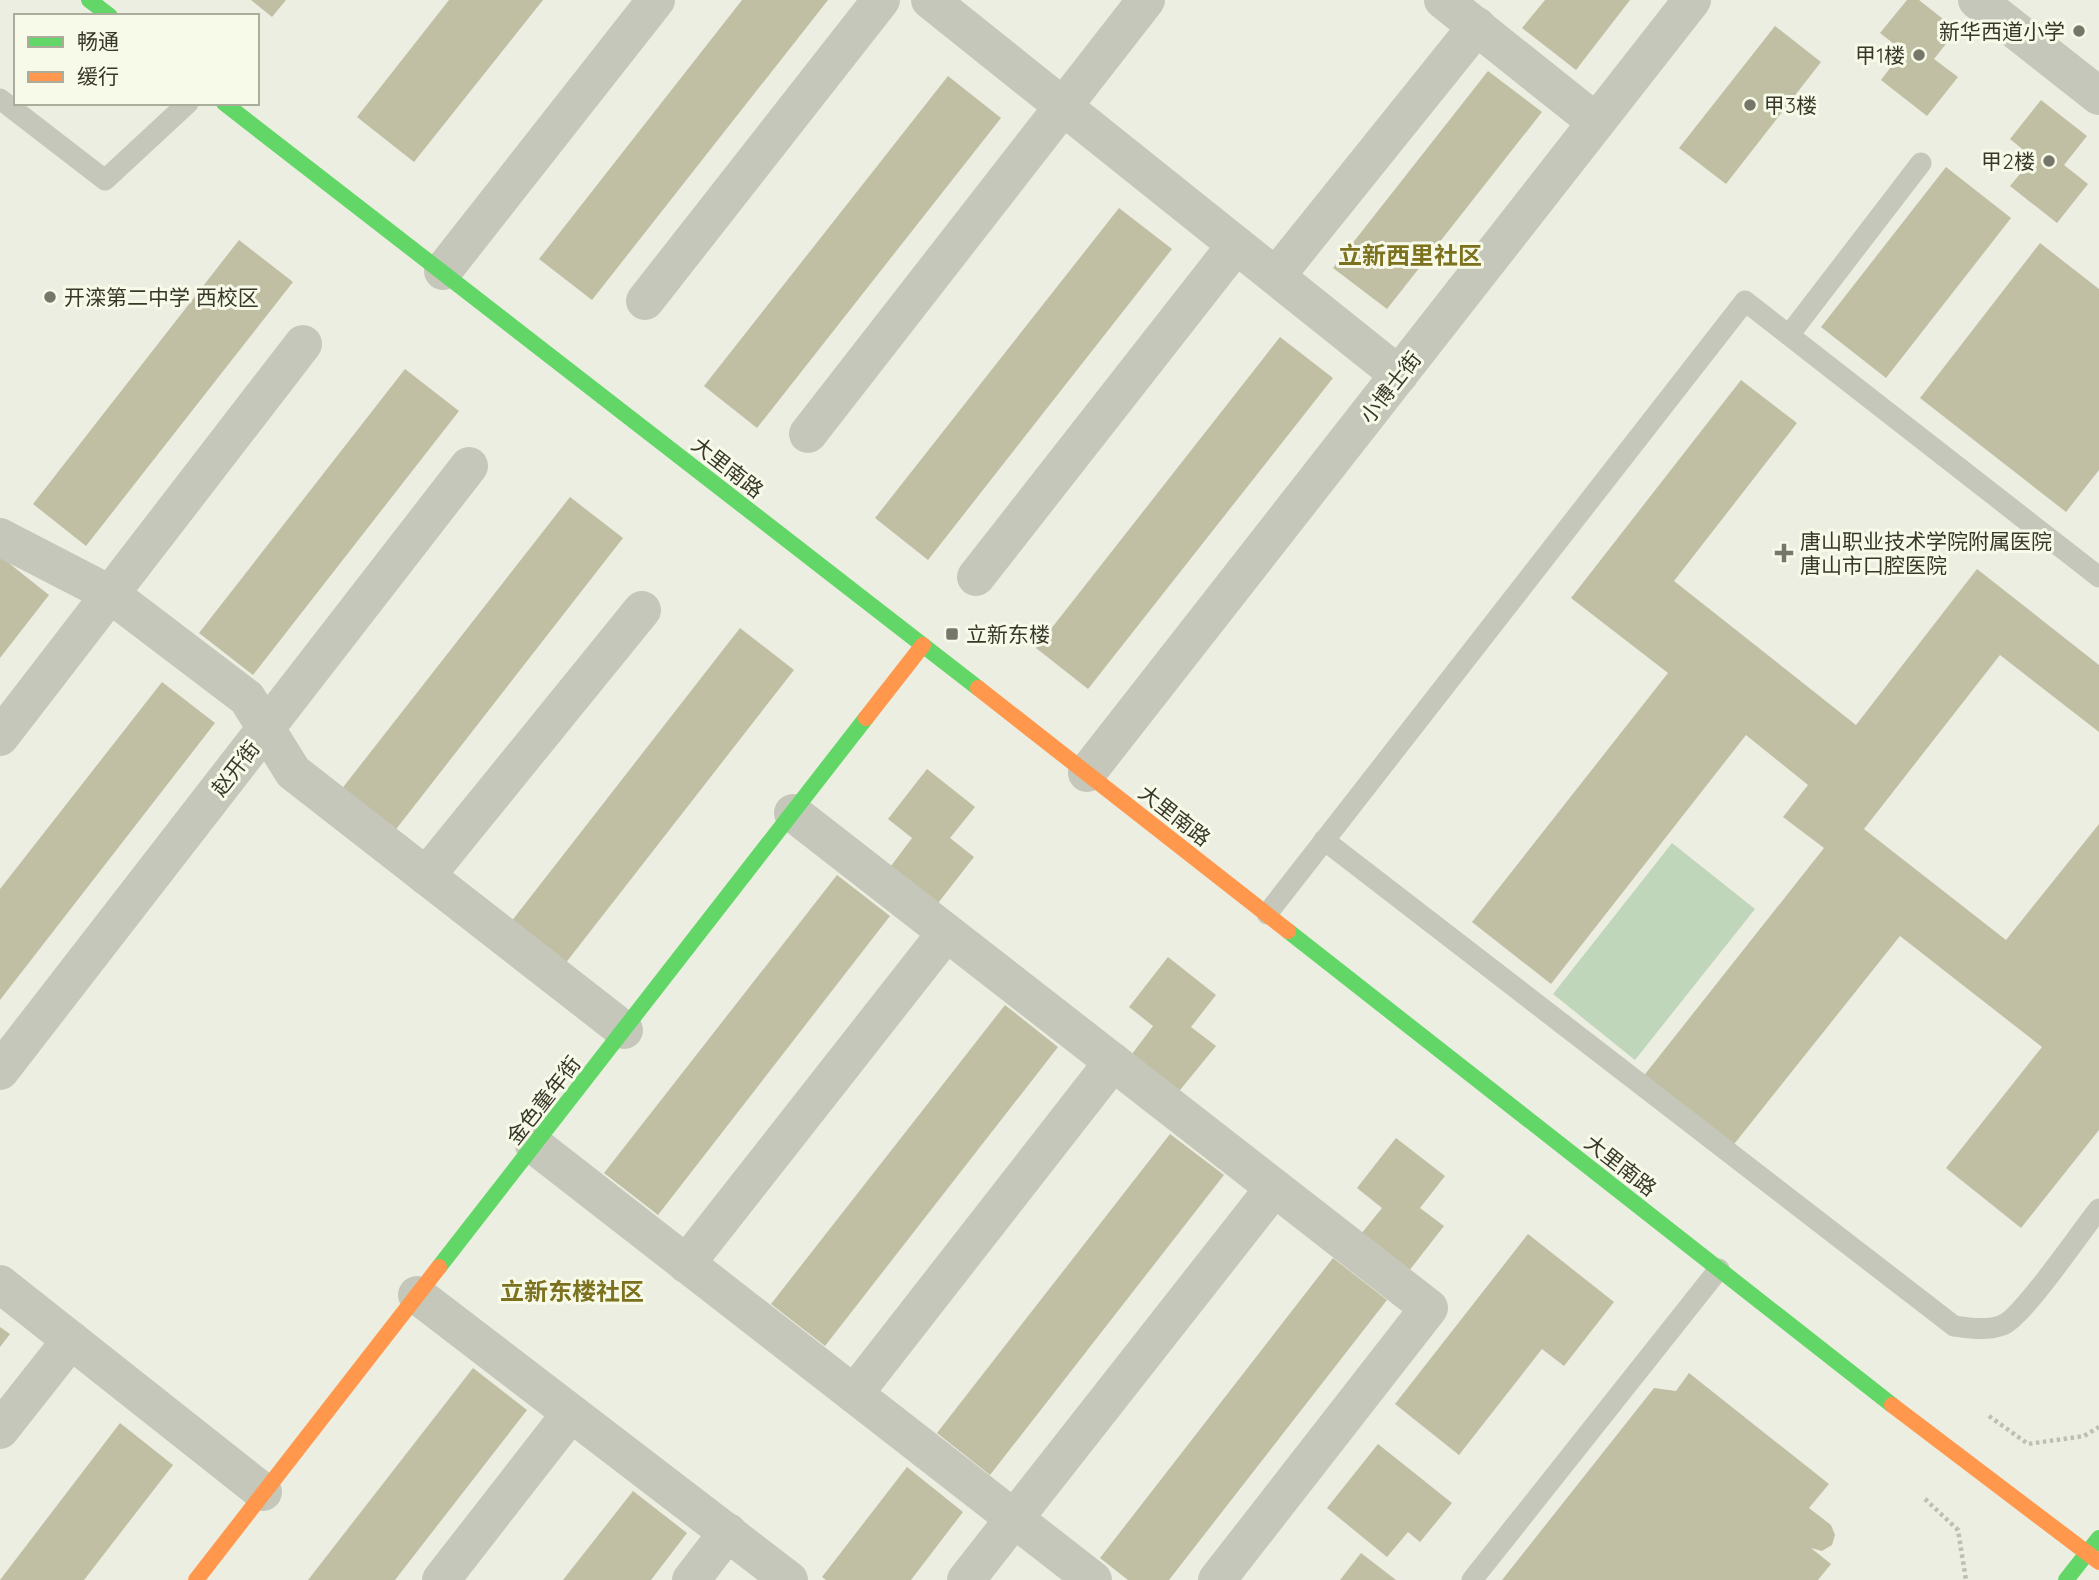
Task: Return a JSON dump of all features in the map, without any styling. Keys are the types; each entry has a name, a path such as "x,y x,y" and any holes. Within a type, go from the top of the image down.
{"street":[{"path":"89,0 107,14"},
{"path":"443,271 656,0"},
{"path":"645,301 881,0"},
{"path":"930,0 1399,375"},
{"name":"小博士街","path":"1087,773 1692,0"},
{"path":"1978,0 2099,96"},
{"path":"808,434 1062,107 1138,3"},
{"path":"1276,276 1457,8 1597,122"},
{"name":"大里南路","path":"227,105 923,645 1718,1269 2090,1552"},
{"path":"976,577 1236,244"},
{"path":"0,737 303,344"},
{"name":"赵开街","path":"0,1071 469,466"},
{"path":"0,537 110,594 247,698 293,772 624,1030"},
{"path":"426,876 642,610"},
{"name":"金色童年街","path":"195,1580 923,645"},
{"path":"793,814 1429,1308 1217,1580"},
{"path":"686,1264 946,933"},
{"path":"854,1394 1112,1062"},
{"path":"534,1145 1093,1580"},
{"path":"966,1580 1274,1188"},
{"path":"0,1284 263,1492"},
{"path":"417,1295 789,1580"},
{"path":"0,1430 71,1340"},
{"path":"441,1580 571,1413"},
{"path":"691,1580 728,1532"},
{"path":"2049,1580 2090,1552"}],"lane":[{"path":"0,99 105,180 186,105"},
{"path":"1789,335 1921,163"},
{"path":"1267,914 1745,301 2099,577"},
{"path":"1324,840 1955,1326 1981,1329 2004,1324 2024,1305 2099,1209"},
{"path":"1472,1580 1718,1269"}],"path":[{"path":"1989,1416 2028,1444 2084,1437 2099,1427"},
{"path":"1925,1499 1958,1530 1966,1580"}],"green space":[{"path":"1672,843 1755,909 1635,1060 1553,994"}],"building":[{"path":"251,0 286,0 272,17"},
{"path":"449,0 543,0 414,162 357,117"},
{"path":"742,0 828,0 592,300 539,259"},
{"path":"1545,0 1630,0 1576,70 1522,28"},
{"name":"甲1楼","path":"1907,0 1919,0 1957,30 1934,59 1958,77 1927,116 1881,80 1903,51 1880,33"},
{"name":"甲3楼","path":"1775,26 1821,62 1726,184 1679,148"},
{"path":"1488,71 1542,112 1387,309 1333,268"},
{"path":"948,76 1001,118 757,428 704,386"},
{"name":"甲2楼","path":"2041,100 2087,136 2064,165 2088,184 2057,223 2010,186 2033,158 2010,139"},
{"path":"1946,167 2011,218 1886,378 1821,327"},
{"path":"1119,208 1172,249 928,560 875,518"},
{"path":"239,240 293,282 86,546 33,504"},
{"path":"2040,243 2099,289 2099,470 2066,512 1920,398"},
{"path":"1280,337 1333,378 1088,689 1036,648"},
{"path":"405,369 459,411 253,675 199,633"},
{"path":"1741,380 1797,423 1674,581 1856,725 1977,569 2099,665 2099,732 2000,655 1864,829 2006,940 2099,824 2099,1130 2021,1228 1946,1168 2042,1047 1900,936 1731,1148 1642,1078 1824,848 1783,817 1808,785 1746,735 1551,984 1472,922 1668,673 1571,598"},
{"path":"570,497 623,538 390,837 337,795"},
{"path":"0,556 49,595 0,658"},
{"path":"740,628 794,670 561,969 507,927"},
{"path":"162,682 215,723 0,1000 0,889"},
{"path":"927,769 975,807 950,838 974,857 935,907 888,870 912,838 888,819"},
{"path":"837,875 890,916 658,1215 604,1173"},
{"path":"1168,957 1216,995 1191,1027 1216,1046 1176,1095 1129,1058 1153,1026 1129,1007"},
{"path":"1005,1005 1058,1047 825,1346 771,1304"},
{"path":"1170,1134 1224,1175 990,1475 937,1433"},
{"path":"1396,1138 1445,1176 1420,1208 1444,1226 1405,1276 1357,1239 1382,1208 1357,1188"},
{"path":"1528,1234 1614,1302 1564,1366 1542,1349 1459,1455 1395,1404"},
{"path":"1333,1258 1387,1300 1169,1580 1128,1580 1100,1558"},
{"path":"0,1327 10,1334 0,1347"},
{"path":"473,1368 527,1410 395,1580 308,1580"},
{"path":"1689,1373 1829,1484 1809,1508 1831,1525 1835,1535 1832,1545 1822,1551 1811,1548 1831,1564 1818,1580 1502,1580 1654,1388 1676,1391"},
{"path":"120,1423 173,1465 84,1580 0,1580"},
{"path":"1378,1444 1452,1503 1420,1542 1408,1532 1387,1557 1327,1508"},
{"path":"907,1467 963,1512 911,1580 826,1580 822,1577"},
{"path":"633,1491 687,1533 651,1580 563,1580"},
{"path":"1361,1553 1396,1580 1340,1580"}],"traffic: fast":[{"path":"89,0 107,14"},
{"path":"227,105 978,688"},
{"path":"439,1267 866,718"},
{"path":"1288,931 1892,1405"},
{"path":"2066,1580 2099,1538"}],"traffic: slow":[{"path":"866,718 923,645"},
{"path":"978,688 1288,931"},
{"path":"196,1580 439,1267"},
{"path":"1892,1405 2099,1562"}],"place":[{"name":"新华西道小学","path":"2079,31"},
{"name":"甲1楼","path":"1919,55"},
{"name":"甲3楼","path":"1750,105"},
{"name":"甲2楼","path":"2049,161"},
{"name":"开滦第二中学 西校区","path":"50,297"},
{"name":"唐山职业技术学院附属医院 唐山市口腔医院","path":"1784,553"},
{"name":"立新东楼","path":"952,634"}],"district":[{"name":"立新西里社区","path":"1410,255"},
{"name":"立新东楼社区","path":"572,1291"}]}
